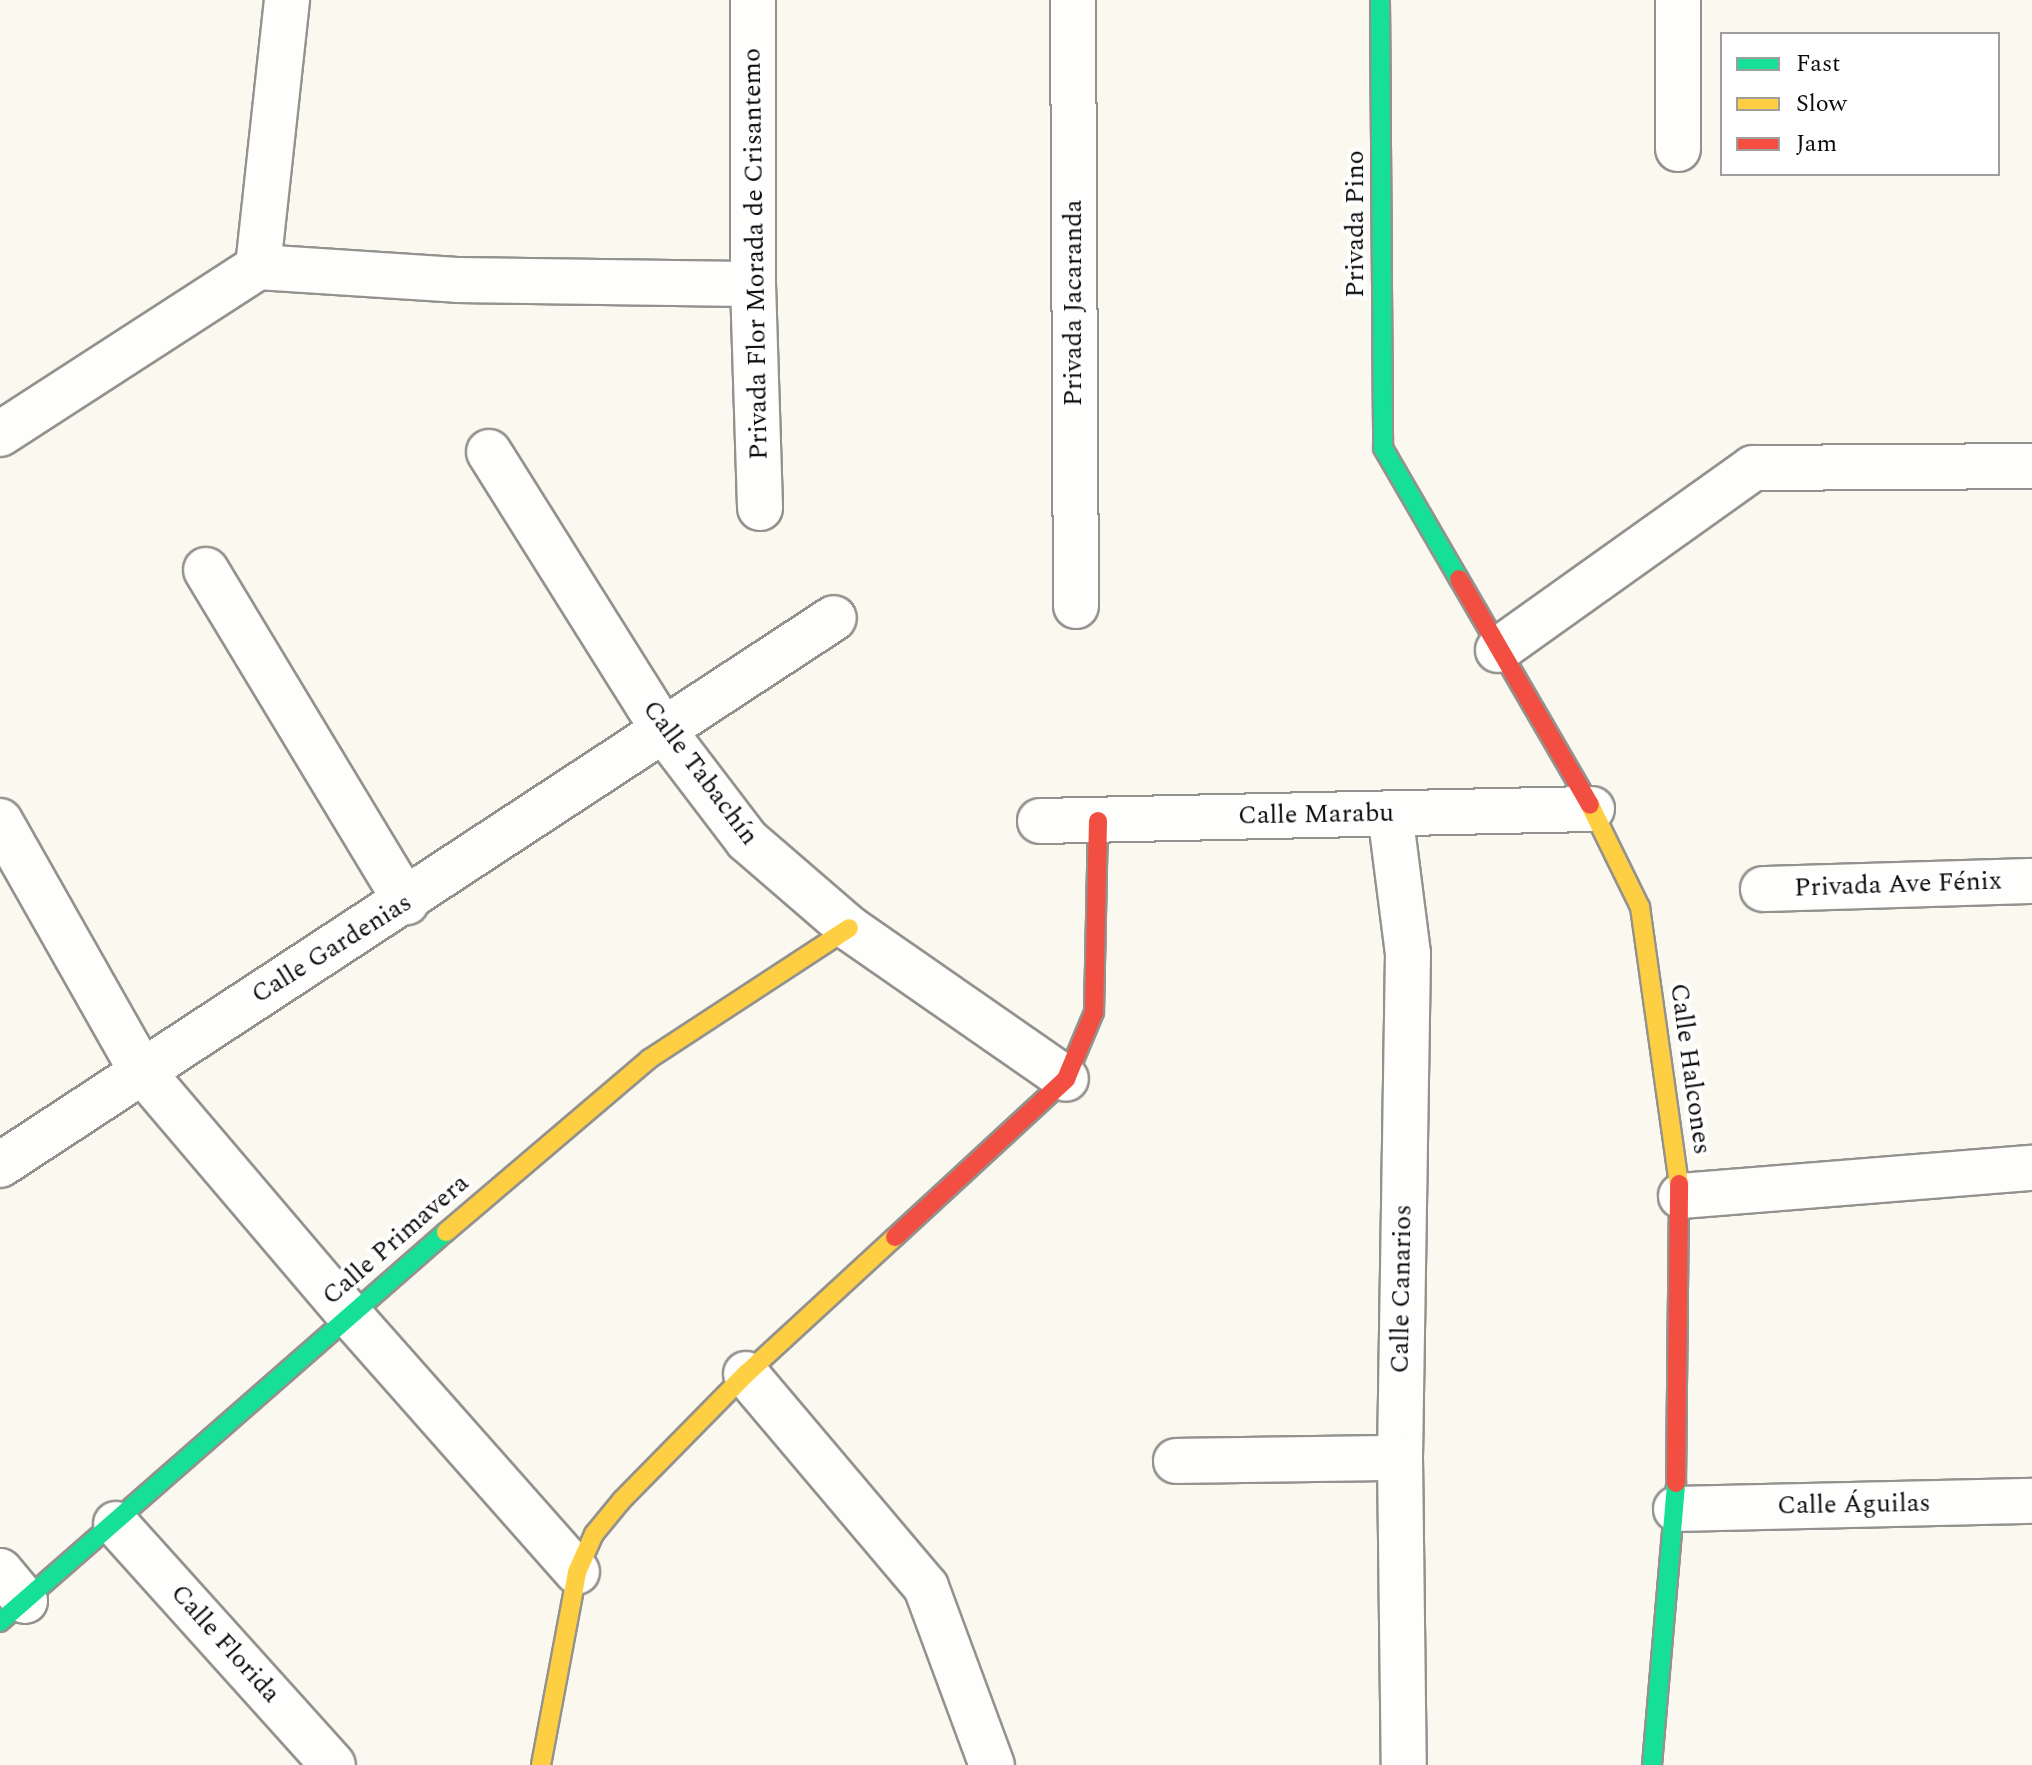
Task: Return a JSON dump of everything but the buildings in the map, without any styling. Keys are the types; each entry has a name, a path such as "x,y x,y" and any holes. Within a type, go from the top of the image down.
{"street":[{"path":"258,267 287,0"},
{"name":"Privada Flor Morada de Crisantemo","path":"753,0 753,284 760,508"},
{"name":"Privada Jacaranda","path":"1073,0 1076,606"},
{"name":"Privada Pino","path":"1380,0 1383,448"},
{"path":"1678,0 1678,149"},
{"path":"0,434 258,267 457,280 753,284"},
{"name":"Calle Halcones","path":"1383,448 1592,809 1640,907 1681,1196 1676,1509 1652,1765"},
{"name":"Calle Tabachín","path":"489,452 664,731 747,840 849,928 1066,1079"},
{"path":"1498,650 1753,468 2032,466"},
{"path":"206,570 406,902"},
{"name":"Calle Gardenias","path":"0,1165 141,1070 406,902 834,618"},
{"name":"Calle Marabu","path":"1040,821 1592,809"},
{"name":"Calle Canarios","path":"1390,813 1408,954 1400,1458 1404,1765"},
{"path":"0,821 141,1070 349,1314 577,1572"},
{"path":"541,1765 577,1572 594,1534 622,1500 746,1374 1066,1079 1094,1012 1098,821"},
{"name":"Privada Ave Fénix","path":"1763,889 2032,881"},
{"name":"Calle Primavera","path":"8,1598 116,1524 349,1314 649,1059 849,928"},
{"path":"1681,1196 2032,1168"},
{"path":"746,1374 926,1587 992,1765"},
{"path":"1176,1461 1400,1458"},
{"name":"Calle Águilas","path":"1676,1509 2032,1501"},
{"name":"Calle Florida","path":"116,1524 318,1760"}],"traffic: fast":[{"path":"1380,0 1383,448 1459,579"},
{"path":"0,1622 446,1232"},
{"path":"1652,1765 1676,1483"}],"traffic: slow":[{"path":"1590,805 1640,907 1679,1184"},
{"path":"446,1232 649,1059 849,928"},
{"path":"541,1765 577,1572 594,1534 622,1500 746,1374 895,1237"}],"traffic: jam":[{"path":"1459,579 1590,805"},
{"path":"895,1237 1066,1079 1094,1012 1098,821"},
{"path":"1676,1483 1679,1184"}]}
